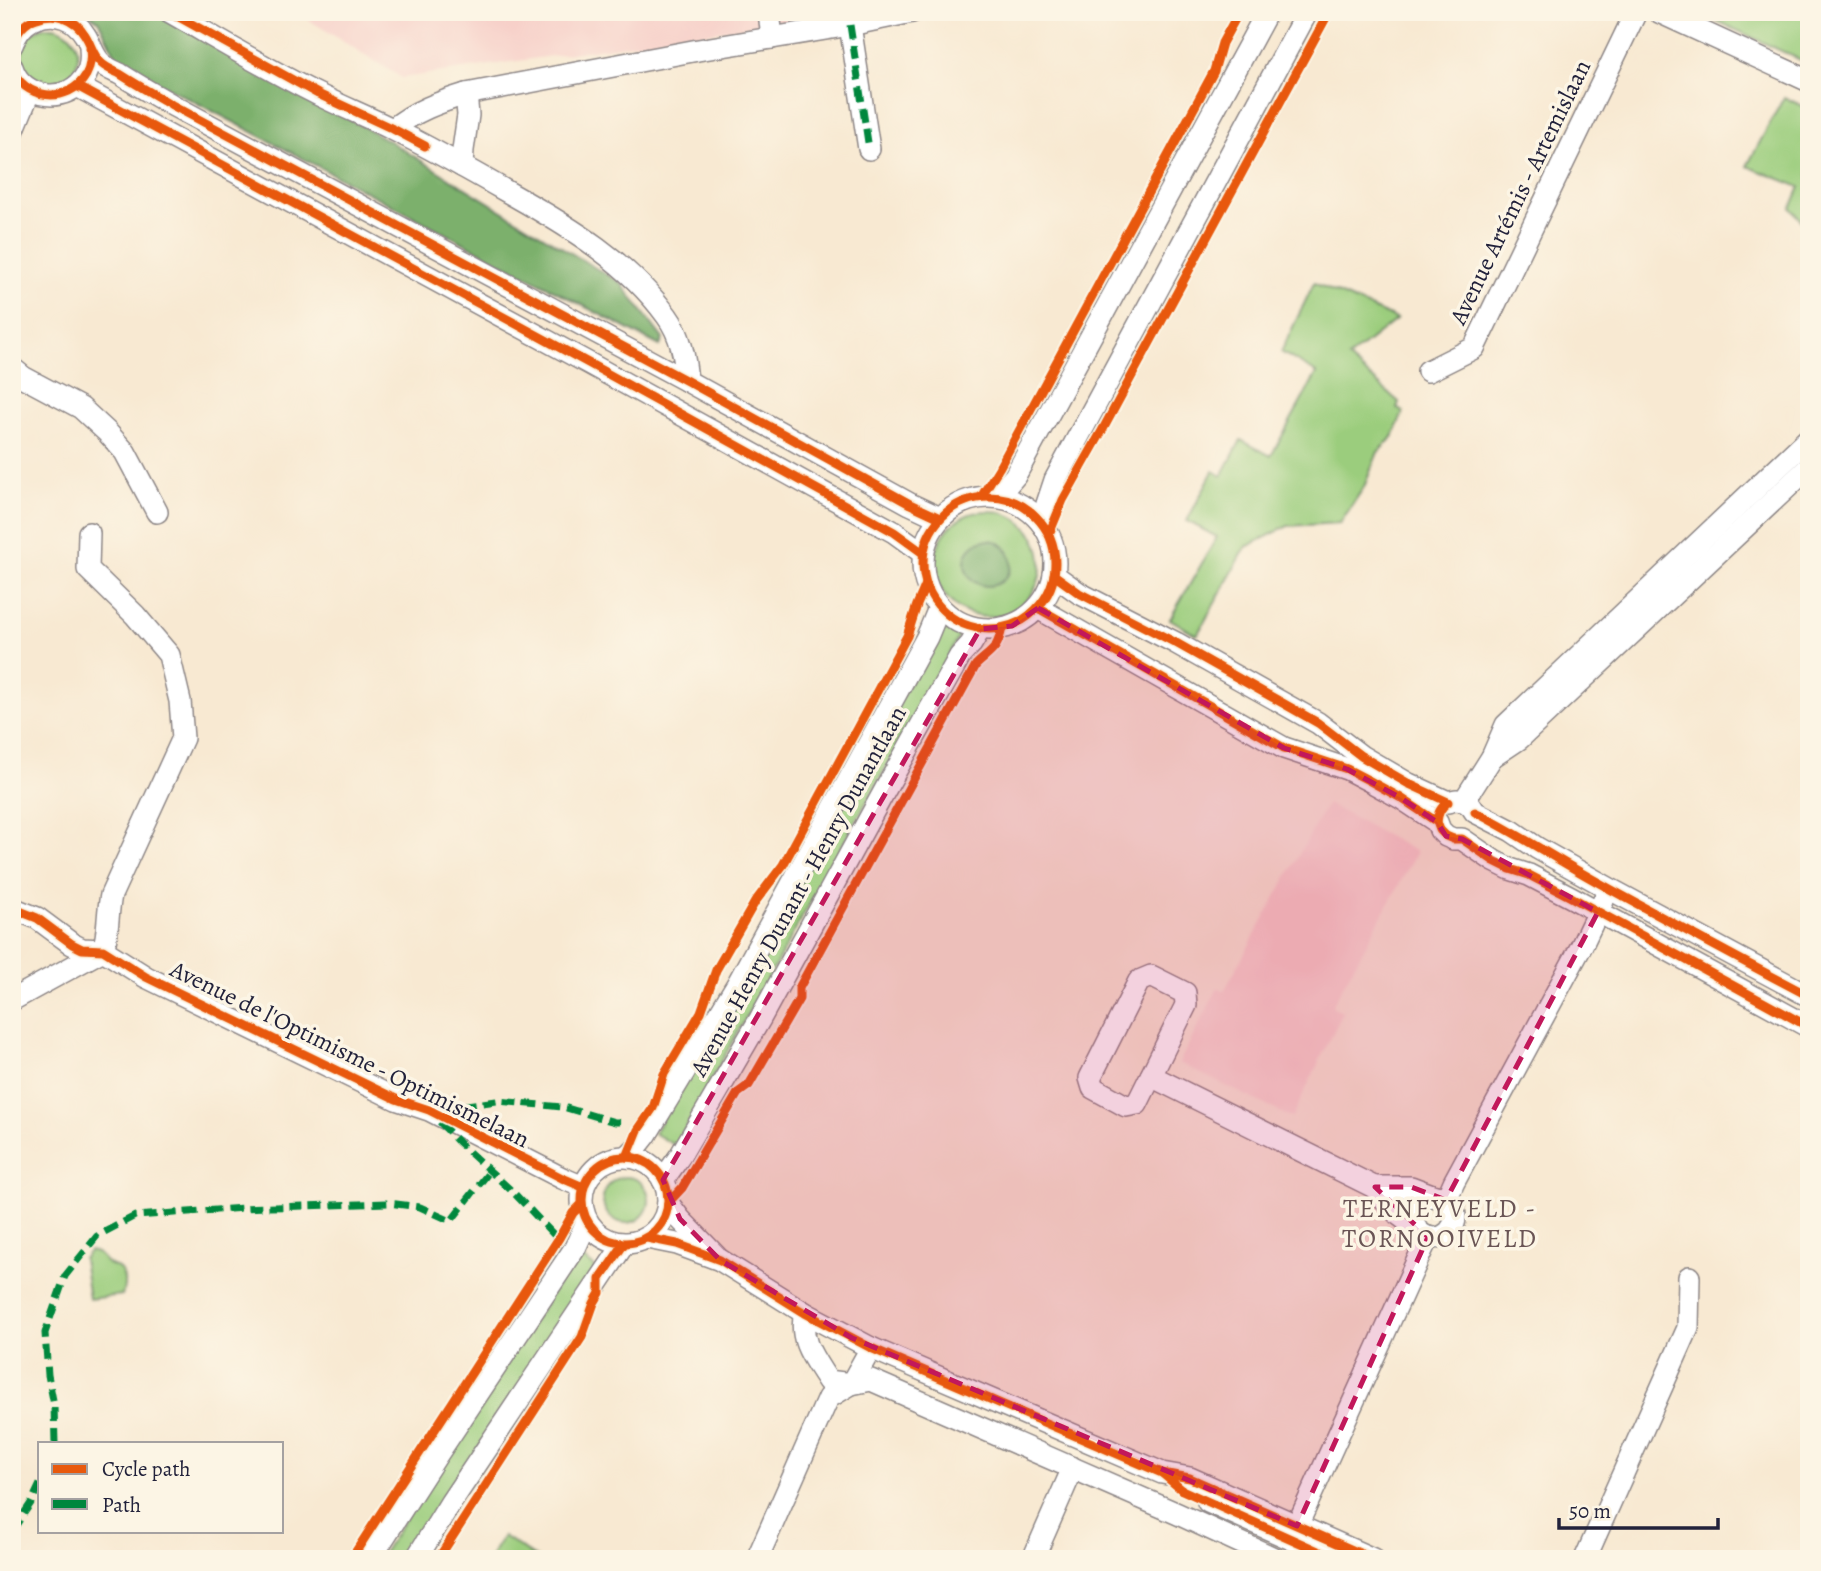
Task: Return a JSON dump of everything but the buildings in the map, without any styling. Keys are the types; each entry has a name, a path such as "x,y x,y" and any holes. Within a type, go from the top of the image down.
{"street":[{"path":"170,12 318,94 393,129 462,166 596,245 638,282 668,316 679,337 686,361 687,381"},
{"path":"769,12 772,38"},
{"path":"393,129 404,119 437,103 466,94 698,50 850,26 912,12"},
{"path":"997,497 1015,476 1266,12"},
{"path":"1041,522 1055,480 1307,12"},
{"name":"Avenue Artémis - Artemislaan","path":"1428,371 1475,348 1636,12"},
{"path":"1659,12 1809,81"},
{"path":"12,45 18,21 46,15 58,16 79,27 86,36 91,62 86,75 77,86 62,94 45,95 30,90 21,83 12,67"},
{"path":"850,26 869,149"},
{"path":"90,48 100,63 172,105 940,518"},
{"path":"77,86 590,364 894,532 923,553"},
{"path":"12,134 30,90"},
{"path":"462,166 468,115 466,94"},
{"path":"1205,128 1237,144"},
{"path":"12,368 23,377 81,408 107,432 125,452 157,512"},
{"path":"1462,805 1492,757 1506,725 1809,438"},
{"path":"1492,757 1519,739 1809,467"},
{"path":"997,497 1022,506 1041,522 1049,534 1055,561 1051,587 1038,608 1012,625 980,629 958,622 939,608 925,582 923,553 932,529 940,518 966,501 997,497"},
{"path":"12,1000 103,950 108,936 107,915 111,895 183,738 180,701 169,655 135,615 88,569 89,533"},
{"path":"1054,575 1079,593 1176,643 1318,723 1370,761 1409,784 1462,805 1512,831 1610,889 1809,996"},
{"name":"Avenue Henry Dunant - Henry Dunantlaan","path":"627,1157 646,1135 738,984 928,637 939,608"},
{"path":"1038,608 1284,748 1347,769 1401,798 1437,822"},
{"name":"Avenue Henry Dunant - Henry Dunantlaan","path":"663,1180 680,1156 760,1018 960,656 980,629"},
{"path":"1462,805 1476,821 1469,835 1453,839 1440,830 1437,814 1441,807 1462,805"},
{"path":"1461,839 1494,861 1529,875 1809,1027"},
{"path":"1422,1232 1414,1221 1416,1207 1424,1199 1441,1198 1454,1182 1610,889"},
{"name":"Avenue de l'Optimisme - Optimismelaan","path":"12,908 37,918 82,949 103,950 146,976 242,1024 396,1099 429,1110 583,1187"},
{"path":"1151,976 1185,993 1185,1005 1151,1076 1137,1104 1126,1106 1093,1088 1090,1078 1139,981 1151,976"},
{"path":"1151,1076 1374,1187 1398,1214 1422,1232 1441,1236 1451,1229 1455,1217 1451,1205 1441,1198 1410,1187 1374,1187"},
{"path":"668,1203 664,1219 654,1233 647,1238 624,1244 609,1241 596,1234 587,1222 581,1205 583,1187 596,1168 605,1161 616,1158 638,1159 657,1171 663,1180 668,1203 720,1260"},
{"path":"370,1559 575,1248 587,1222"},
{"path":"1294,1532 1422,1232"},
{"path":"647,1238 677,1244 720,1260 805,1313 871,1348 1162,1473 1182,1490 1373,1559"},
{"path":"416,1559 466,1479 624,1244"},
{"path":"1585,1559 1688,1328 1689,1277"},
{"path":"805,1313 802,1327 810,1354 828,1381 851,1384 871,1380 1276,1559"},
{"path":"757,1559 828,1398 851,1384 871,1348"},
{"path":"1033,1559 1073,1468"},
{"path":"1294,1532 1336,1559"}],"highlighted area":[{"path":"1038,608 1284,748 1347,769 1401,798 1437,822 1446,836 1462,839 1598,912 1446,1200 1411,1187 1375,1187 1428,1237 1297,1526 852,1338 720,1260 680,1219 663,1180 980,629 1012,626"}],"shaded area":[{"path":"296,12 851,12 402,78"},
{"path":"1327,804 1417,852 1332,1006 1343,1012 1292,1118 1179,1063 1218,988 1224,991"}],"green space":[{"path":"84,12 154,12 386,139 620,282 663,339 660,346 119,62 98,20"},
{"path":"1698,12 1809,12 1809,64"},
{"path":"44,27 56,27 70,35 78,49 76,66 70,75 56,83 44,83 27,71 22,61 22,49 34,32"},
{"path":"1784,97 1809,109 1809,229 1791,208 1800,187 1747,166"},
{"path":"1314,283 1397,319 1348,358 1399,402 1397,408 1403,412 1393,437 1378,452 1364,487 1340,523 1288,526 1246,547 1197,635 1170,619 1217,537 1187,521 1213,471 1222,476 1241,440 1271,456 1317,373 1281,352"},
{"path":"988,511 1008,515 1026,526 1037,544 1041,564 1037,584 1026,602 1008,613 988,617 968,613 950,602 939,584 935,564 939,544 950,526 968,515"},
{"path":"988,540 1004,547 1011,563 1004,579 988,586 972,579 965,563 972,547"},
{"path":"941,627 959,637 676,1146 654,1133"},
{"path":"626,1177 642,1184 649,1200 642,1216 626,1223 610,1216 603,1200 610,1184"},
{"path":"89,1251 121,1270 124,1281 122,1295 89,1299 83,1259"},
{"path":"577,1254 596,1268 406,1559 379,1559"},
{"path":"503,1536 538,1559 489,1559"}],"marked path":[{"path":"850,25 869,149"},
{"path":"554,1235 513,1192 458,1142 429,1110 497,1101 563,1107 615,1122 625,1122"},
{"path":"55,1442 54,1405 48,1375 45,1333 65,1276 97,1236 135,1216 243,1208 388,1203 420,1207 451,1221 489,1172"},
{"path":"12,1531 38,1488"}],"cycle path":[{"path":"170,12 318,94 425,146"},
{"path":"981,497 1214,71 1222,43 1239,12"},
{"path":"1049,534 1063,500 1329,12"},
{"path":"12,45 22,28 32,20 51,15 70,20 81,29 103,65 172,105 940,518"},
{"path":"12,67 17,78 35,92 58,94 78,85 86,75 90,48"},
{"path":"77,86 590,364 894,532 923,553"},
{"path":"989,497 1014,502 1036,516 1050,538 1055,563 1050,588 1036,610 1014,624 989,629 964,624 942,610 928,588 923,563 928,538 942,516 964,502 989,497"},
{"path":"1054,575 1079,593 1176,643 1318,723 1361,756 1409,784 1448,802 1440,811 1437,822"},
{"path":"627,1157 638,1130 653,1108 664,1074 701,1012 716,970 755,902 783,865 907,636 926,584"},
{"path":"1038,608 1284,748 1347,769 1370,781 1437,822 1446,836 1462,839 1494,861 1529,875 1571,897 1809,1027"},
{"path":"668,1203 682,1188 738,1093 749,1085 799,999 799,988 976,665 996,646 1002,628"},
{"path":"1475,812 1593,880 1809,996"},
{"path":"12,908 37,918 82,949 103,950 146,977 396,1099 429,1110 583,1187"},
{"path":"625,1157 642,1160 656,1169 665,1183 668,1200 665,1217 656,1231 642,1240 625,1243 608,1240 594,1231 585,1217 582,1200 585,1183 594,1169 608,1160 625,1157"},
{"path":"351,1559 573,1213 581,1205"},
{"path":"647,1238 677,1244 720,1260 805,1313 871,1348 1162,1473 1190,1478 1373,1559"},
{"path":"438,1559 582,1337 600,1293 600,1279 624,1244"},
{"path":"1162,1473 1182,1490 1336,1559"}],"district":[{"name":"TERNEYVELD - TORNOOIVELD","path":"1440,1223"}]}
